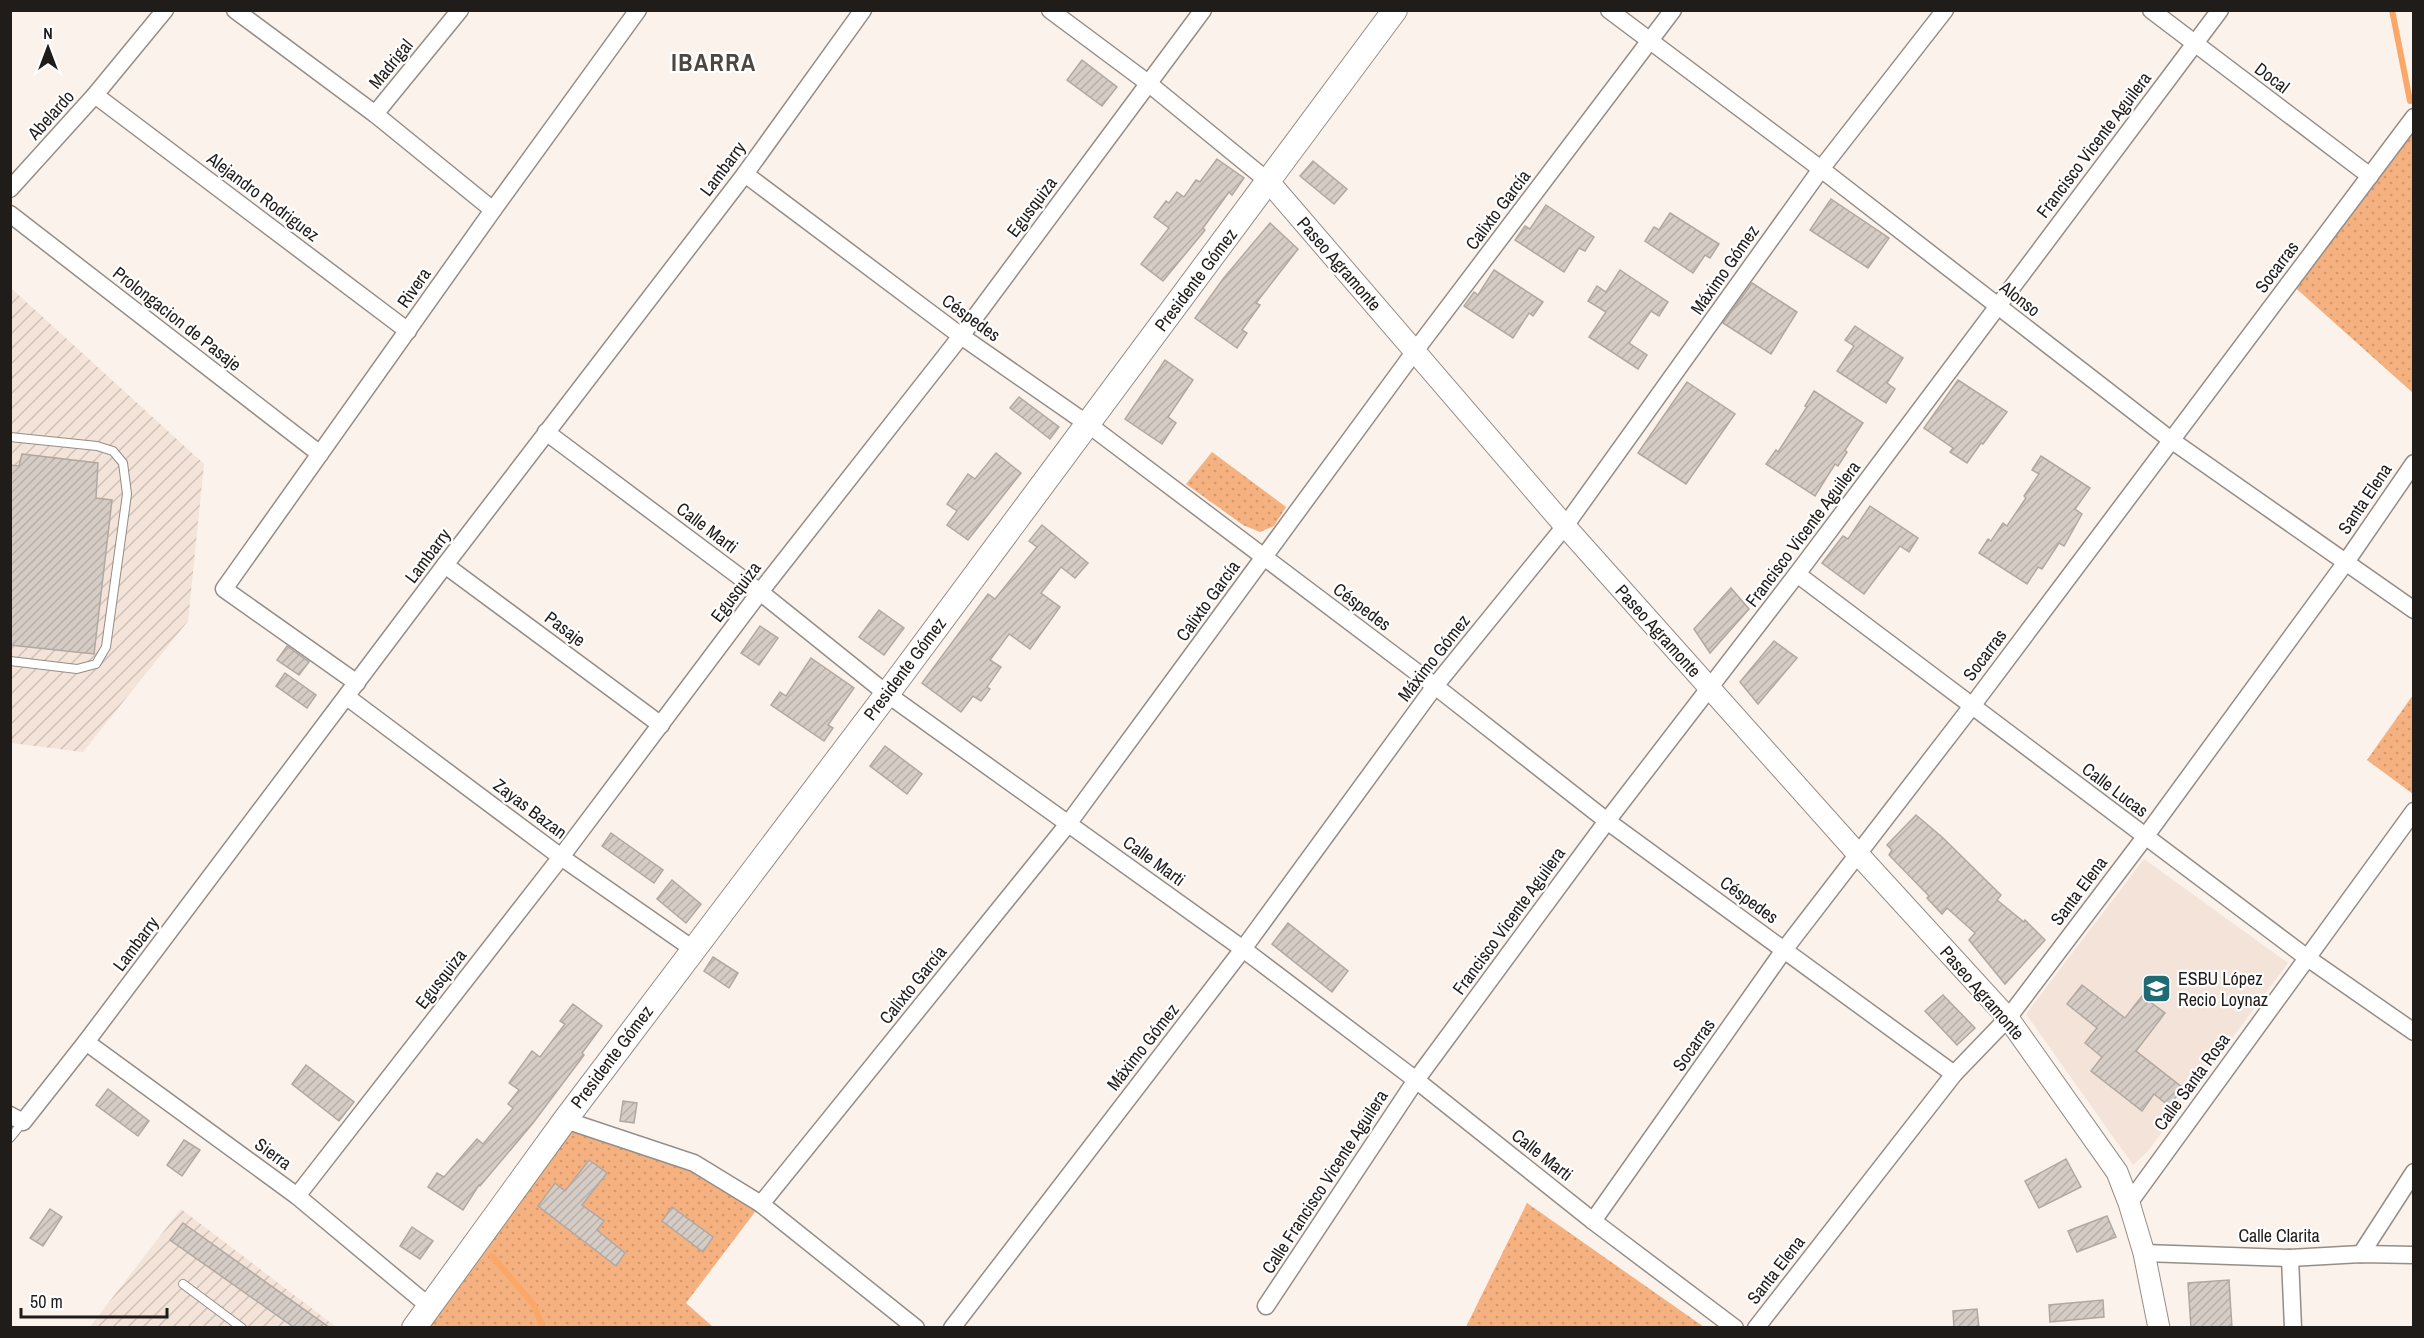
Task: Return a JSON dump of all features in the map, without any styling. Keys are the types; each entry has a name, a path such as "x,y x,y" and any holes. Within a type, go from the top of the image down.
{"main road":[{"name":"Presidente Gómez","path":"414,1328 565,1120 1089,424 1395,10"}],"street":[{"name":"Abelardo","path":"10,189 95,95 165,10"},
{"path":"235,10 375,114 493,210"},
{"name":"Madrigal","path":"375,114 460,10"},
{"name":"Rivera","path":"224,589 493,210 639,10"},
{"name":"Lambarry","path":"17,1119 86,1042 445,565 745,174 863,10"},
{"name":"Paseo Agramonte","path":"1050,10 1148,83 1269,182 1565,526 1857,853 2008,1018 2117,1172 2144,1253 2159,1328"},
{"name":"Egusquiza","path":"297,1196 561,856 760,592 961,336 1203,10"},
{"name":"Alonso","path":"1609,10 1821,169 2171,440 2414,610"},
{"name":"Calixto García","path":"761,1204 1068,824 1416,351 1673,10"},
{"name":"Máximo Gómez","path":"952,1328 1243,949 1435,686 1565,526 1821,169 1945,10"},
{"name":"Docal","path":"2151,10 2370,176"},
{"name":"Francisco Vicente Aguilera","path":"1416,1080 1607,820 1710,689 2220,10"},
{"name":"Alejandro Rodriguez","path":"95,95 408,331"},
{"name":"Socarras","path":"1593,1221 1784,950 1972,706 2414,117"},
{"name":"Céspedes","path":"745,174 961,336 1089,424 1435,686 1607,820 1954,1074"},
{"name":"Prolongacion de Pasaje","path":"10,214 320,454"},
{"name":"Calle Marti","path":"546,432 760,592 887,694 1243,949 1416,1080 1593,1221 1735,1328"},
{"name":"Santa Elena","path":"1756,1328 1954,1074 2008,1018 2145,837 2346,562 2414,463"},
{"name":"Pasaje","path":"445,565 661,725"},
{"name":"Calle Lucas","path":"1797,574 2306,957 2414,1032"},
{"name":"Zayas Bazan","path":"224,589 561,856 693,949"},
{"name":"Calle Santa Rosa","path":"2129,1203 2414,811"},
{"name":"Sierra","path":"86,1042 297,1196 430,1307"},
{"name":"Calle Francisco Vicente Aguilera","path":"1266,1306 1416,1080"},
{"path":"565,1120 694,1163 761,1204 916,1328"},
{"path":"2361,1254 2414,1172"},
{"name":"Calle Clarita","path":"2144,1253 2290,1258 2361,1254 2414,1255"},
{"path":"2290,1258 2293,1328"}],"lane":[{"path":"10,437 97,446 113,451 123,463 127,494 106,647 96,664 77,669 10,662"},
{"path":"10,1137 17,1119"},
{"path":"183,1284 243,1328"}],"shaded area":[{"path":"2413,116 2413,393 2290,283"},
{"path":"11,288 204,464 188,621 83,752 11,743"},
{"path":"1212,452 1286,507 1274,526 1260,532 1243,525 1186,484"},
{"path":"2413,695 2413,794 2367,760"},
{"name":"ESBU López Recio Loynaz","path":"2144,859 2288,963 2148,1151 2133,1165 2026,1014"},
{"path":"570,1114 761,1204 686,1303 713,1327 413,1328"},
{"path":"1527,1203 1704,1327 1466,1327"},
{"path":"181,1209 336,1327 89,1328"}],"building":[{"path":"1082,60 1117,87 1102,106 1067,80"},
{"path":"1217,159 1244,178 1232,195 1229,192 1203,228 1205,230 1163,281 1141,264 1169,228 1154,217 1166,201 1169,203 1177,192 1184,197 1196,180 1200,182"},
{"path":"1313,161 1347,189 1334,204 1300,176"},
{"path":"1831,199 1889,238 1868,268 1810,230"},
{"path":"1546,205 1594,237 1585,251 1579,248 1564,272 1515,240 1525,226 1530,229"},
{"path":"1670,213 1719,244 1710,258 1705,255 1693,273 1645,241 1654,227 1659,230"},
{"path":"1270,223 1298,249 1256,303 1260,305 1242,330 1247,333 1237,348 1195,318 1223,279"},
{"path":"1494,270 1543,302 1533,316 1529,313 1513,338 1464,306 1474,292 1478,295"},
{"path":"1620,270 1668,302 1659,316 1651,311 1629,343 1647,355 1638,369 1589,337 1606,312 1588,301 1597,286 1606,292"},
{"path":"1752,283 1797,312 1771,354 1723,323"},
{"path":"1855,326 1903,358 1887,383 1895,389 1886,403 1837,371 1854,346 1845,340"},
{"path":"1165,360 1193,380 1168,417 1176,423 1162,444 1125,419"},
{"path":"1958,380 2007,412 1967,463 1950,452 1953,448 1924,428"},
{"path":"1687,382 1735,414 1686,484 1638,453"},
{"path":"1814,391 1863,423 1845,450 1847,452 1838,466 1835,464 1815,496 1766,464 1776,450 1778,452 1807,407 1805,406"},
{"path":"1019,397 1059,427 1050,439 1010,408"},
{"path":"996,453 1021,473 968,540 947,525 957,511 947,504 968,474 975,479"},
{"path":"22,454 98,463 96,498 112,500 94,654 10,645 10,465 19,466"},
{"path":"2041,456 2090,488 2075,509 2082,514 2064,546 2059,543 2042,569 2038,567 2027,584 1979,553 1988,539 1991,541 2003,523 2007,526 2026,498 2024,496 2039,474 2032,470"},
{"path":"1870,506 1918,538 1909,552 1900,546 1864,594 1822,563 1843,536 1848,539"},
{"path":"1042,525 1088,563 1075,578 1061,567 1041,593 1060,607 1030,649 1009,634 990,660 1001,667 987,687 990,689 981,701 973,696 961,712 922,683 988,594 995,599 1037,547 1029,541"},
{"path":"1731,588 1749,609 1710,653 1694,629"},
{"path":"879,610 904,628 884,655 859,637"},
{"path":"760,626 778,638 759,665 741,653"},
{"path":"1774,641 1797,658 1758,704 1740,682"},
{"path":"287,646 309,662 299,675 277,660"},
{"path":"811,658 854,688 828,725 833,728 824,741 771,705 780,692 786,696"},
{"path":"285,673 316,695 307,708 276,686"},
{"path":"885,746 922,774 907,794 870,766"},
{"path":"1916,815 2001,895 1997,900 2024,922 2025,920 2045,940 2005,984 1969,940 1975,933 1947,908 1942,914 1927,898 1929,896 1889,855 1892,850 1887,845"},
{"path":"611,833 663,870 654,883 602,846"},
{"path":"672,880 701,904 686,923 657,899"},
{"path":"1288,923 1348,971 1332,992 1272,944"},
{"path":"713,957 738,973 729,988 704,971"},
{"path":"2082,985 2125,1018 2142,996 2165,1013 2136,1051 2183,1088 2169,1106 2154,1094 2142,1111 2091,1071 2102,1057 2085,1043 2097,1028 2067,1004"},
{"path":"1943,995 1975,1028 1957,1045 1925,1011"},
{"path":"573,1004 602,1026 582,1053 584,1055 533,1123 479,1185 463,1210 428,1187 437,1173 444,1177 477,1139 483,1144 513,1108 508,1104 519,1090 509,1083 532,1051 540,1057 565,1024 560,1021"},
{"path":"306,1065 354,1102 339,1121 292,1084"},
{"path":"108,1089 149,1121 138,1136 96,1105"},
{"path":"623,1101 637,1103 634,1123 620,1121"},
{"path":"184,1140 200,1150 182,1176 167,1165"},
{"path":"2066,1159 2081,1187 2039,1208 2025,1181"},
{"path":"589,1160 607,1173 582,1205 604,1221 597,1230 625,1253 616,1266 538,1206 555,1183 565,1191"},
{"path":"672,1207 713,1237 703,1252 662,1221"},
{"path":"50,1209 62,1217 43,1246 30,1238"},
{"path":"2107,1216 2116,1237 2077,1252 2068,1231"},
{"path":"183,1223 330,1328 295,1328 170,1240"},
{"path":"412,1227 433,1241 420,1259 400,1246"},
{"path":"2229,1280 2232,1328 2191,1328 2188,1283"},
{"path":"2103,1300 2104,1317 2050,1322 2049,1305"},
{"path":"1977,1309 1979,1328 1954,1328 1953,1311"}],"waterway":[{"path":"2392,10 2410,101"},
{"path":"492,1256 534,1305 543,1328"}],"place":[{"name":"ESBU López Recio Loynaz","path":"2157,989"}],"district":[{"name":"IBARRA","path":"714,63"}]}
